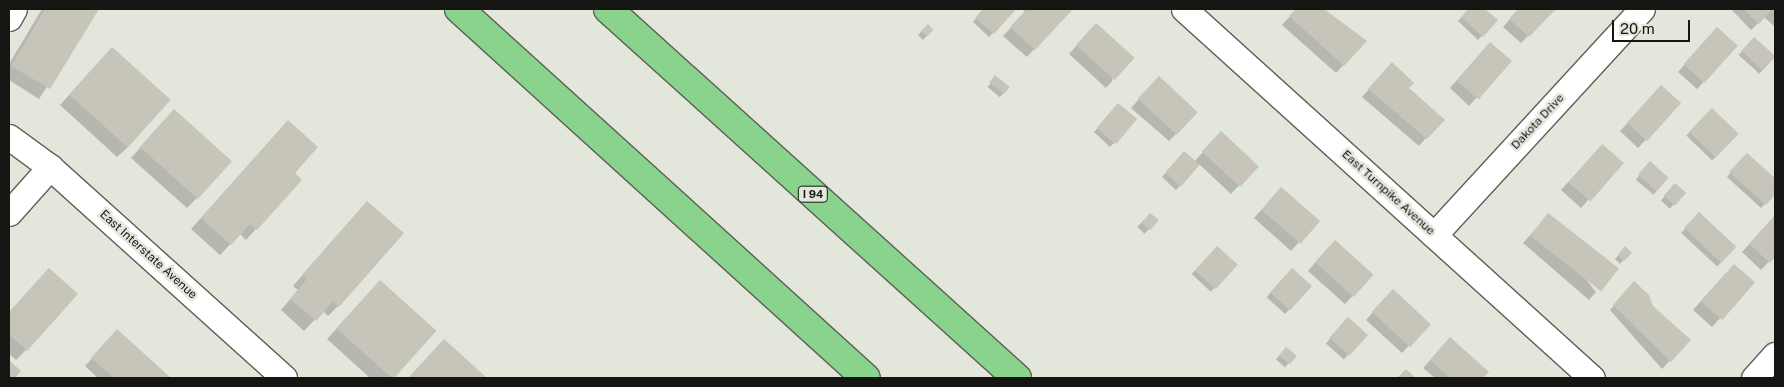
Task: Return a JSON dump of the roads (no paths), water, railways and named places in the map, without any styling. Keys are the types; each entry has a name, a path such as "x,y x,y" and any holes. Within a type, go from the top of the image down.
{"highway":[{"path":"459,9 866,378"},
{"name":"I 94","path":"608,9 1017,378"}],"street":[{"path":"9,18 14,9"},
{"name":"Dakota Drive","path":"1434,235 1642,9"},
{"name":"East Turnpike Avenue","path":"1192,11 1592,378"},
{"name":"East Interstate Avenue","path":"9,136 50,167 284,378"},
{"path":"9,213 50,167"},
{"path":"1754,378 1775,355"}]}
